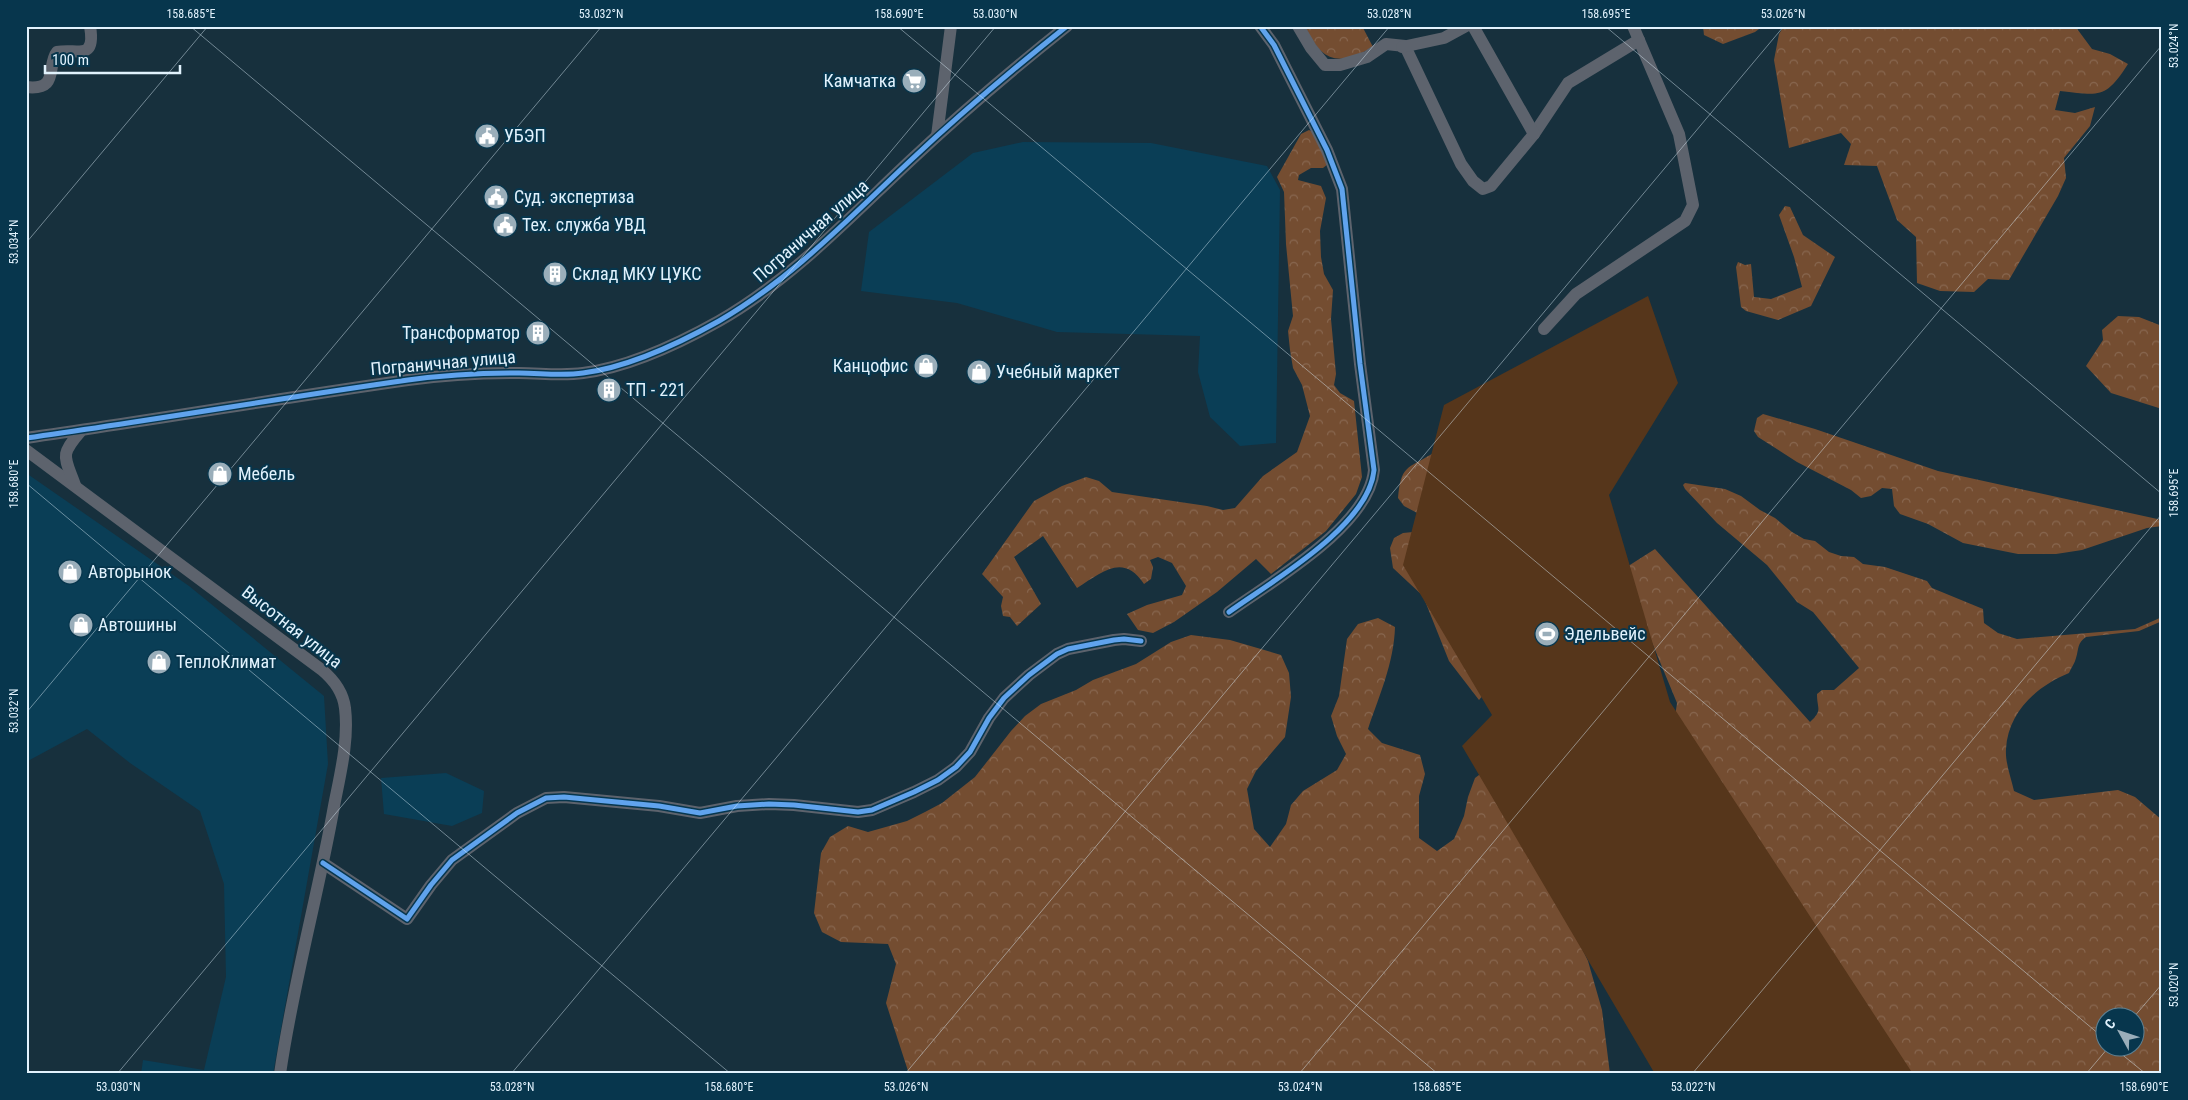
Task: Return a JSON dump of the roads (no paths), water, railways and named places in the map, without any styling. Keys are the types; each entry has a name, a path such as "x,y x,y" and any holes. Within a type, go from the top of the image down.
{"street":[{"path":"26,87 38,87 46,82 52,75 54,58 57,52 80,53 87,49 92,39 90,26"},
{"path":"937,136 951,26"},
{"name":"Пограничная улица","path":"26,438 80,432 422,379 488,374 572,374 624,363 696,333 730,314 764,291 814,252 937,136 996,84 1067,26"},
{"path":"1229,612 1312,552 1338,530 1367,495 1374,470 1360,364 1342,189 1327,150 1274,45 1260,26"},
{"path":"1298,26 1311,48 1325,65 1340,65 1367,57 1386,44 1403,47 1444,38 1466,26"},
{"path":"1472,26 1534,134"},
{"path":"1544,328 1576,294 1685,221 1693,205 1679,134 1633,26"},
{"path":"1403,47 1461,164 1473,181 1483,189 1491,186 1534,134 1568,82 1639,40"},
{"path":"74,485 65,454 68,446 80,432"},
{"name":"Высотная улица","path":"26,450 298,651 327,674 337,686 345,706 345,735 339,779 323,863 292,996 280,1074"},
{"path":"323,863 406,919 452,860 517,813 546,798 564,797 659,806 700,813 737,806 768,804 858,812 872,810 930,784 956,767 970,752 989,718 1004,698 1029,675 1057,654 1068,649 1114,640 1141,640"}],"place":[{"name":"Камчатка","path":"914,81"},
{"name":"УБЭП","path":"487,136"},
{"name":"Суд. экспертиза","path":"496,197"},
{"name":"Тех. служба УВД","path":"505,225"},
{"name":"Склад МКУ ЦУКС","path":"555,274"},
{"name":"Трансформатор","path":"538,333"},
{"name":"Канцофис","path":"926,366"},
{"name":"Учебный маркет","path":"979,372"},
{"name":"ТП - 221","path":"609,390"},
{"name":"Мебель","path":"220,474"},
{"name":"Авторынок","path":"70,572"},
{"name":"Автошины","path":"81,625"},
{"name":"Эдельвейс","path":"1547,634"},
{"name":"ТеплоКлимат","path":"159,662"}]}
